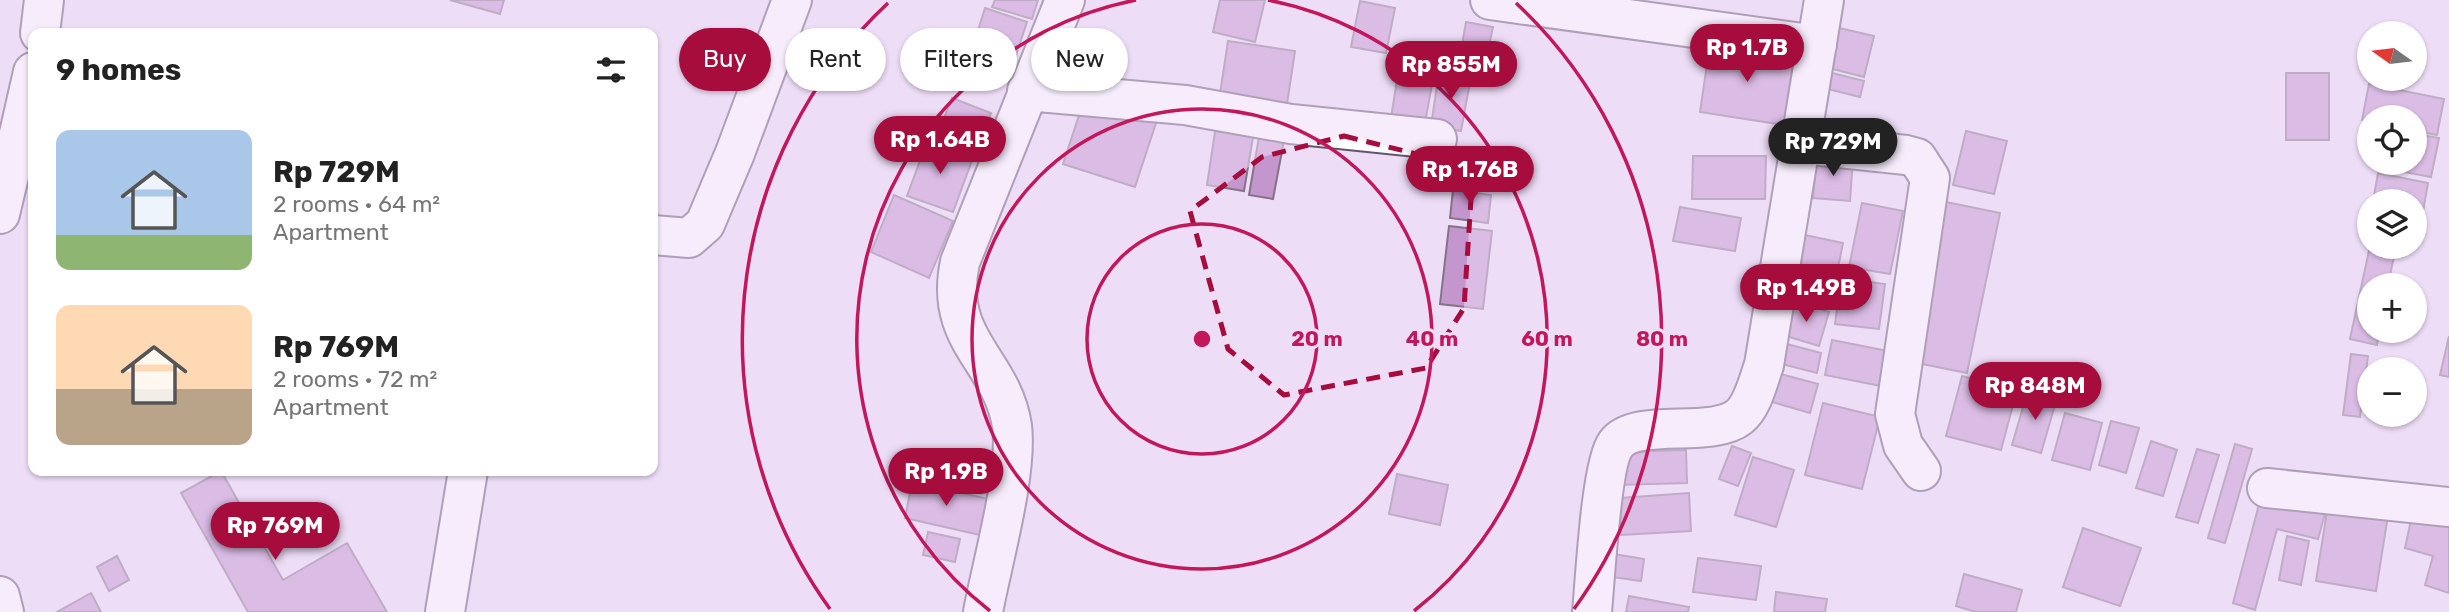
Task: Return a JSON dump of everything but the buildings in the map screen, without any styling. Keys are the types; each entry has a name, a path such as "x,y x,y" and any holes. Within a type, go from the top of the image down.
{"street":[{"path":"41,28 44,0"},
{"path":"658,235 689,237 705,224 735,153 792,0"},
{"path":"983,612 1011,464 1012,427 1006,402 960,321 954,287 960,262 1065,0"},
{"path":"1490,0 1817,45"},
{"path":"1592,612 1604,496 1611,452 1617,441 1638,433 1713,426 1739,417 1752,397 1764,365 1824,0"},
{"path":"1027,91 1185,105 1291,124 1437,139"},
{"path":"0,214 27,126"},
{"path":"1802,144 1906,155 1917,158 1930,178 1895,414 1903,444 1921,471"},
{"path":"445,612 467,476"},
{"path":"2267,488 2449,508"},
{"path":"0,596 4,612"}],"highlighted area":[{"path":"1344,136 1473,168 1464,308 1426,368 1284,395 1228,349 1190,211 1262,157"}]}
